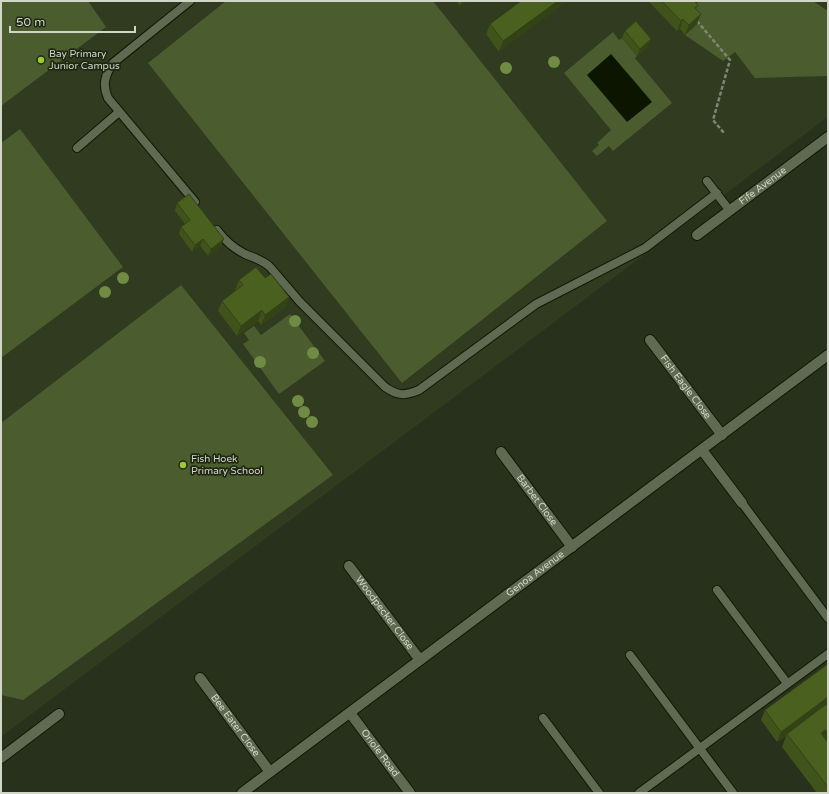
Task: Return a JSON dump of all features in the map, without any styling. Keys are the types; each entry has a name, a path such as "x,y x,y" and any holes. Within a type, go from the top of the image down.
{"street":[{"name":"Fife Avenue","path":"697,235 828,137"},
{"name":"Fish Eagle Close","path":"650,340 722,435"},
{"name":"Genoa Avenue","path":"242,793 828,355"},
{"path":"702,450 742,503"},
{"name":"Barbet Close","path":"502,452 572,547"},
{"name":"Woodpecker Close","path":"349,566 420,660"},
{"name":"Bee Eater Close","path":"200,678 270,772"},
{"name":"Oriole Road","path":"350,713 410,793"},
{"path":"1,758 59,714"}],"lane":[{"path":"190,1 121,56 110,68 106,75 105,83 108,98 198,206"},
{"path":"77,148 119,112"},
{"path":"707,181 730,211"},
{"path":"212,223 229,244 266,262 300,302 379,381 393,392 401,395 410,394 419,390 536,304 645,248 717,193"},
{"path":"742,503 828,618"},
{"path":"717,590 787,683"},
{"path":"639,793 828,654"},
{"path":"630,655 733,793"},
{"path":"543,718 599,793"}],"path":[{"path":"695,22 697,20 730,60 713,120 724,133"}],"shaded area":[{"name":"Fish Hoek Primary School","path":"1,1 828,1 828,117 1,737"},
{"name":"Bay Primary Junior Campus","path":"4,1 88,1 106,27 1,106 1,3"},
{"path":"226,1 433,1 607,221 402,383 148,63"},
{"path":"699,1 813,1 828,11 828,76 755,78 735,52 723,61 685,35 697,24 694,6"},
{"path":"613,32 619,40 622,38 637,56 635,58 672,103 613,151 609,146 597,156 592,151 599,145 597,143 611,130 564,73"},
{"path":"611,54 652,102 627,122 587,75"},
{"path":"20,129 123,267 1,358 1,143"},
{"path":"181,285 333,475 23,700 1,695 1,423"},
{"path":"290,314 325,361 279,394 243,344 249,340 244,333 254,326 261,335"}],"building":[{"path":"521,1 558,1 503,41 490,24"},
{"path":"662,1 694,1 698,5 695,8 701,14 689,25 683,19 681,21"},
{"path":"636,21 651,39 640,49 625,31"},
{"path":"189,194 224,239 211,249 203,239 195,245 181,227 190,220 177,203"},
{"path":"256,267 265,278 271,274 289,297 265,315 262,310 241,326 222,301 243,285 239,280"},
{"path":"828,664 828,697 781,732 765,710"},
{"path":"825,705 828,705 828,731 825,730 821,733 828,743 828,787 787,734"}],"place":[{"name":"Bay Primary Junior Campus","path":"41,60"},
{"name":"Fish Hoek Primary School","path":"183,465"}]}
